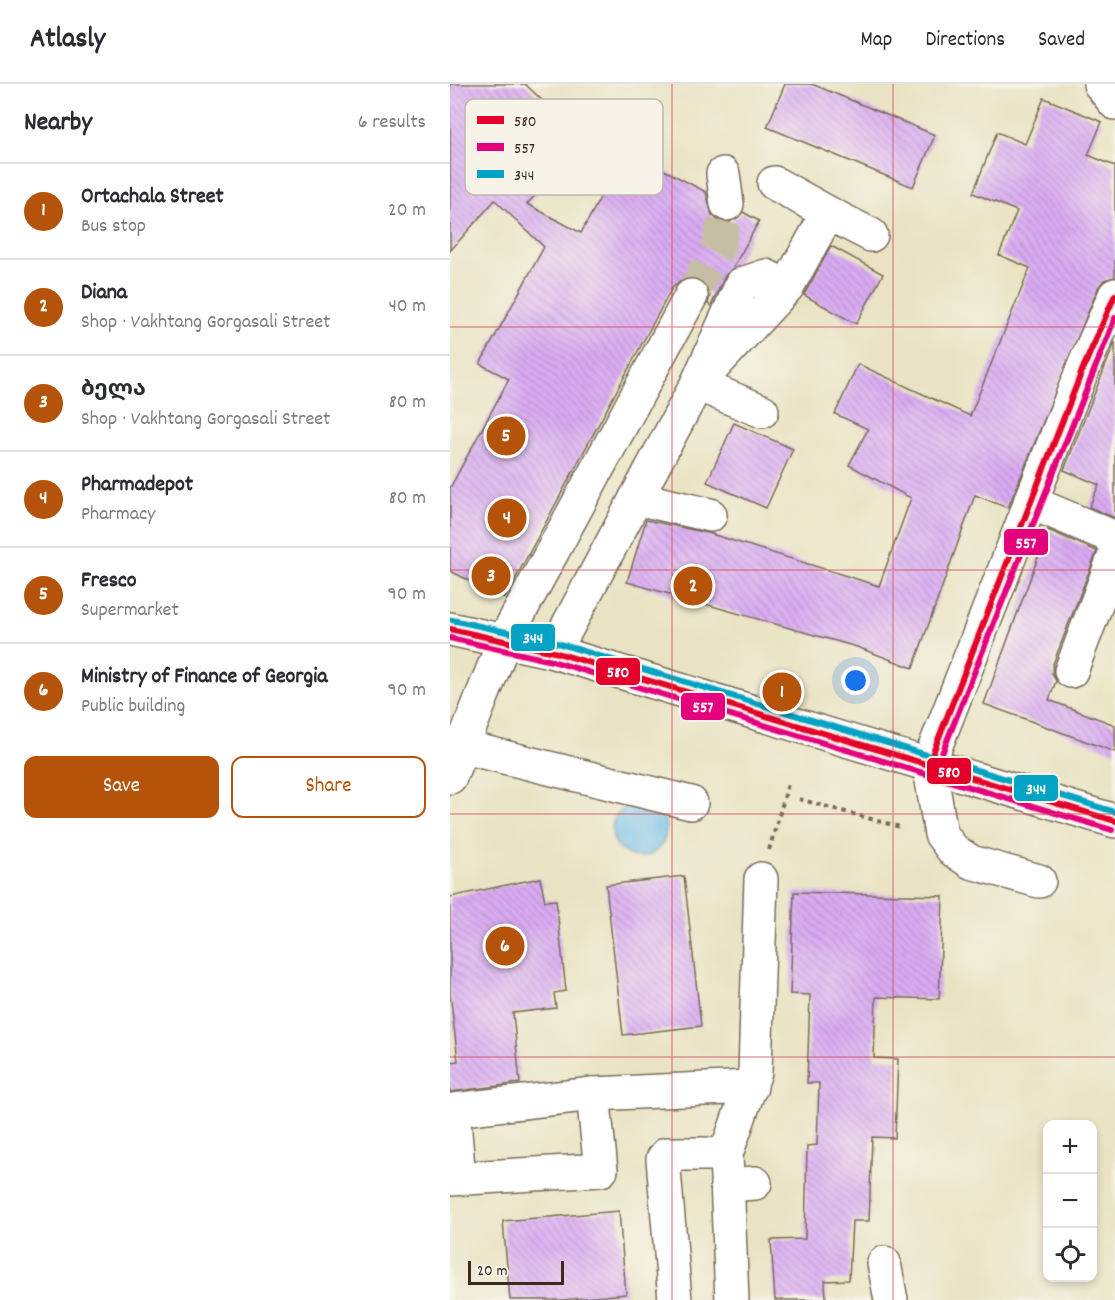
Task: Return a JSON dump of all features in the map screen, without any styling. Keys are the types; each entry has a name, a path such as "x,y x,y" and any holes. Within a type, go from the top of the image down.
{"street":[{"path":"1100,84 1115,103"},
{"path":"774,183 872,235"},
{"path":"554,652 697,384 787,287 828,213"},
{"path":"1039,881 971,862 953,850 941,834 929,763 1030,502 1115,295"},
{"path":"450,777 505,639 691,296"},
{"path":"697,384 762,411"},
{"path":"636,498 710,515"},
{"path":"1030,502 1115,538"},
{"path":"1071,671 1115,555"},
{"path":"450,629 505,639 554,652 929,763 1115,821"},
{"path":"450,646 505,639"},
{"path":"463,747 691,803"},
{"path":"732,1300 736,1174 757,1051 761,879"},
{"path":"594,1094 601,1170 455,1178 453,1110 594,1094 751,1088"},
{"path":"675,1300 663,1159 667,1154 736,1174"},
{"path":"884,1263 891,1300"}],"path":[{"path":"761,879 789,781"},
{"path":"800,799 900,827"}],"water":[{"path":"634,803 644,803 654,807 662,815 666,830 662,845 654,853 644,857 634,857 624,853 616,845 612,835 612,825 616,815 624,807"}],"building":[{"path":"450,84 525,84 541,99 465,99 465,195 536,195 527,204 581,233 602,195 663,195 663,169 706,192 712,215 719,221 730,222 743,212 759,221 733,268 725,276 711,306 708,304 710,295 707,287 699,279 690,277 672,288 505,598 450,571 450,488 509,379 480,364 544,247 495,200 450,251"},
{"path":"785,84 812,84 935,135 913,187 767,127"},
{"path":"1044,98 1102,122 1088,155 1115,166 1115,277 1104,280 1098,288 1008,508 975,495 913,668 857,647 627,582 646,520 708,533 879,586 911,498 849,465 868,429 835,414 858,364 970,416 1030,268 999,255 1017,211 973,193 997,132 1025,144"},
{"path":"831,246 883,274 856,324 804,295"},
{"path":"1115,342 1115,518 1089,507 1099,485 1064,470"},
{"path":"734,423 793,449 766,508 707,482"},
{"path":"1048,530 1097,551 1053,664 1052,673 1056,681 1049,700 1115,725 1115,752 984,704"},
{"path":"684,876 701,1026 623,1035 606,885"},
{"path":"540,878 545,901 556,900 566,991 554,993 556,1008 513,1013 520,1083 450,1092 450,1062 458,1061 450,993 450,897"},
{"path":"794,892 943,896 939,999 876,997 874,1058 898,1059 895,1138 872,1137 869,1221 852,1221 849,1280 825,1281 826,1300 775,1300 771,1240 805,1239 807,1146 817,1145 819,1083 807,1083 810,995 790,994"},
{"path":"619,1211 626,1294 562,1300 510,1300 503,1221"}],"tunnel":[{"path":"691,296 719,245 727,204"}],"transit line":[{"name":"580","path":"929,763 1082,371 1115,295"},
{"name":"557","path":"937,766 1115,318"},
{"name":"344","path":"452,620 557,643 1115,812"},
{"name":"580","path":"450,629 554,652 1115,821"},
{"name":"557","path":"450,638 552,661 1112,830"}],"place":[{"name":"Fresco","path":"506,436"},
{"name":"Pharmadepot","path":"507,518"},
{"name":"ბელა","path":"491,576"},
{"name":"Diana","path":"693,586"},
{"name":"Ortachala Street","path":"782,692"},
{"name":"Ministry of Finance of Georgia","path":"505,946"}]}
